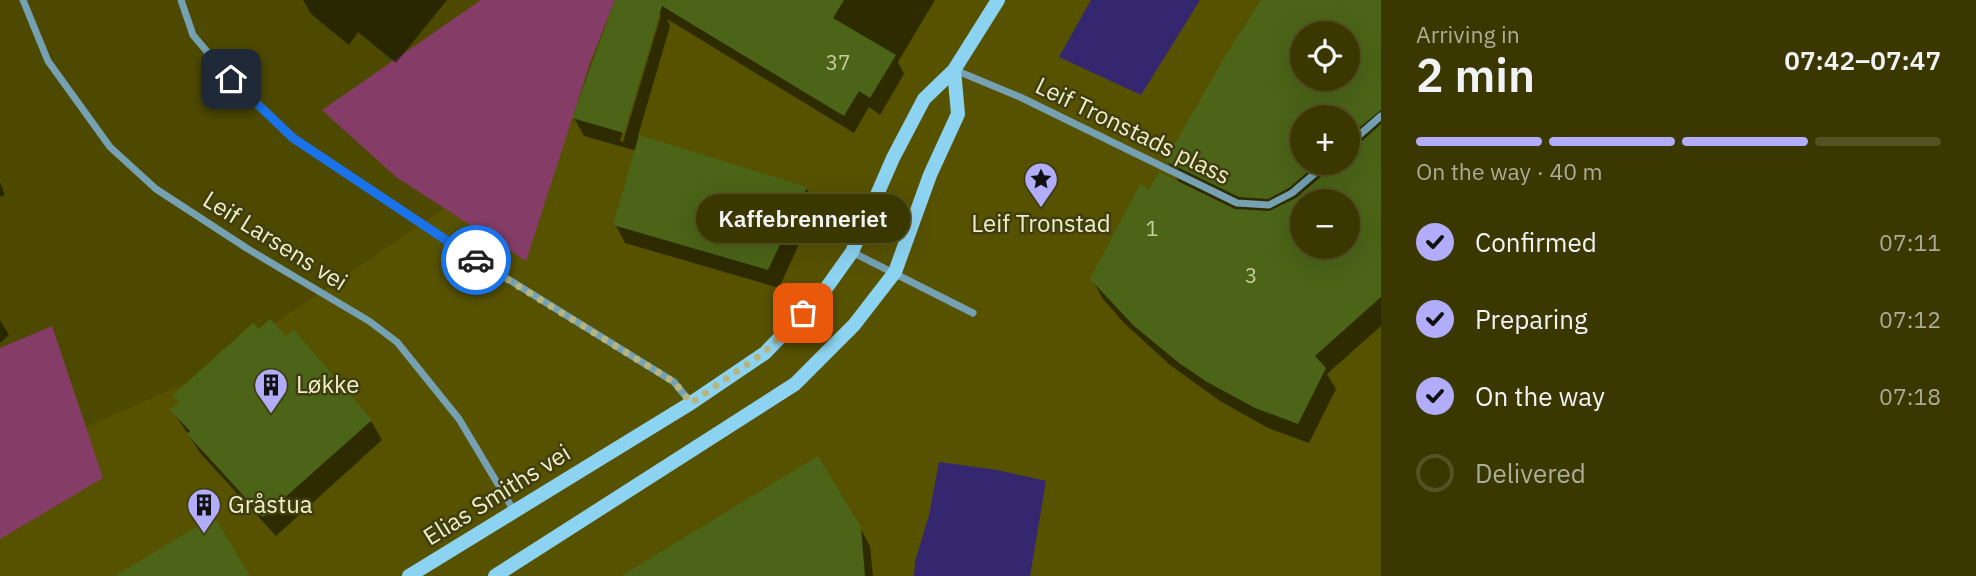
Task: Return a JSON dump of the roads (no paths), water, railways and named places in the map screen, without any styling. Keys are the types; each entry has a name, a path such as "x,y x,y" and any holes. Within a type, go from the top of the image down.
{"main road":[{"name":"Elias Smiths vei","path":"409,576 691,403 765,352 822,294 852,252 893,158 924,99 954,70 998,0"},
{"path":"495,576 795,384 854,325 895,272 930,175 958,114 954,70"}],"street":[{"name":"Leif Larsens vei","path":"23,0 48,61 110,147 156,189 248,249 369,321 397,342 459,419 514,510"},
{"path":"181,0 193,35 231,79 293,138 474,258 674,382 691,403"},
{"name":"Leif Tronstads plass","path":"954,70 1020,97 1237,203 1269,205 1292,193 1313,175"},
{"path":"1360,134 1381,116"},
{"path":"852,252 973,313"}],"place":[{"name":"Leif Tronstad","path":"1041,209"},
{"name":"Kaffebrenneriet","path":"803,313"},
{"name":"Løkke","path":"271,415"},
{"name":"Gråstua","path":"204,535"}]}
